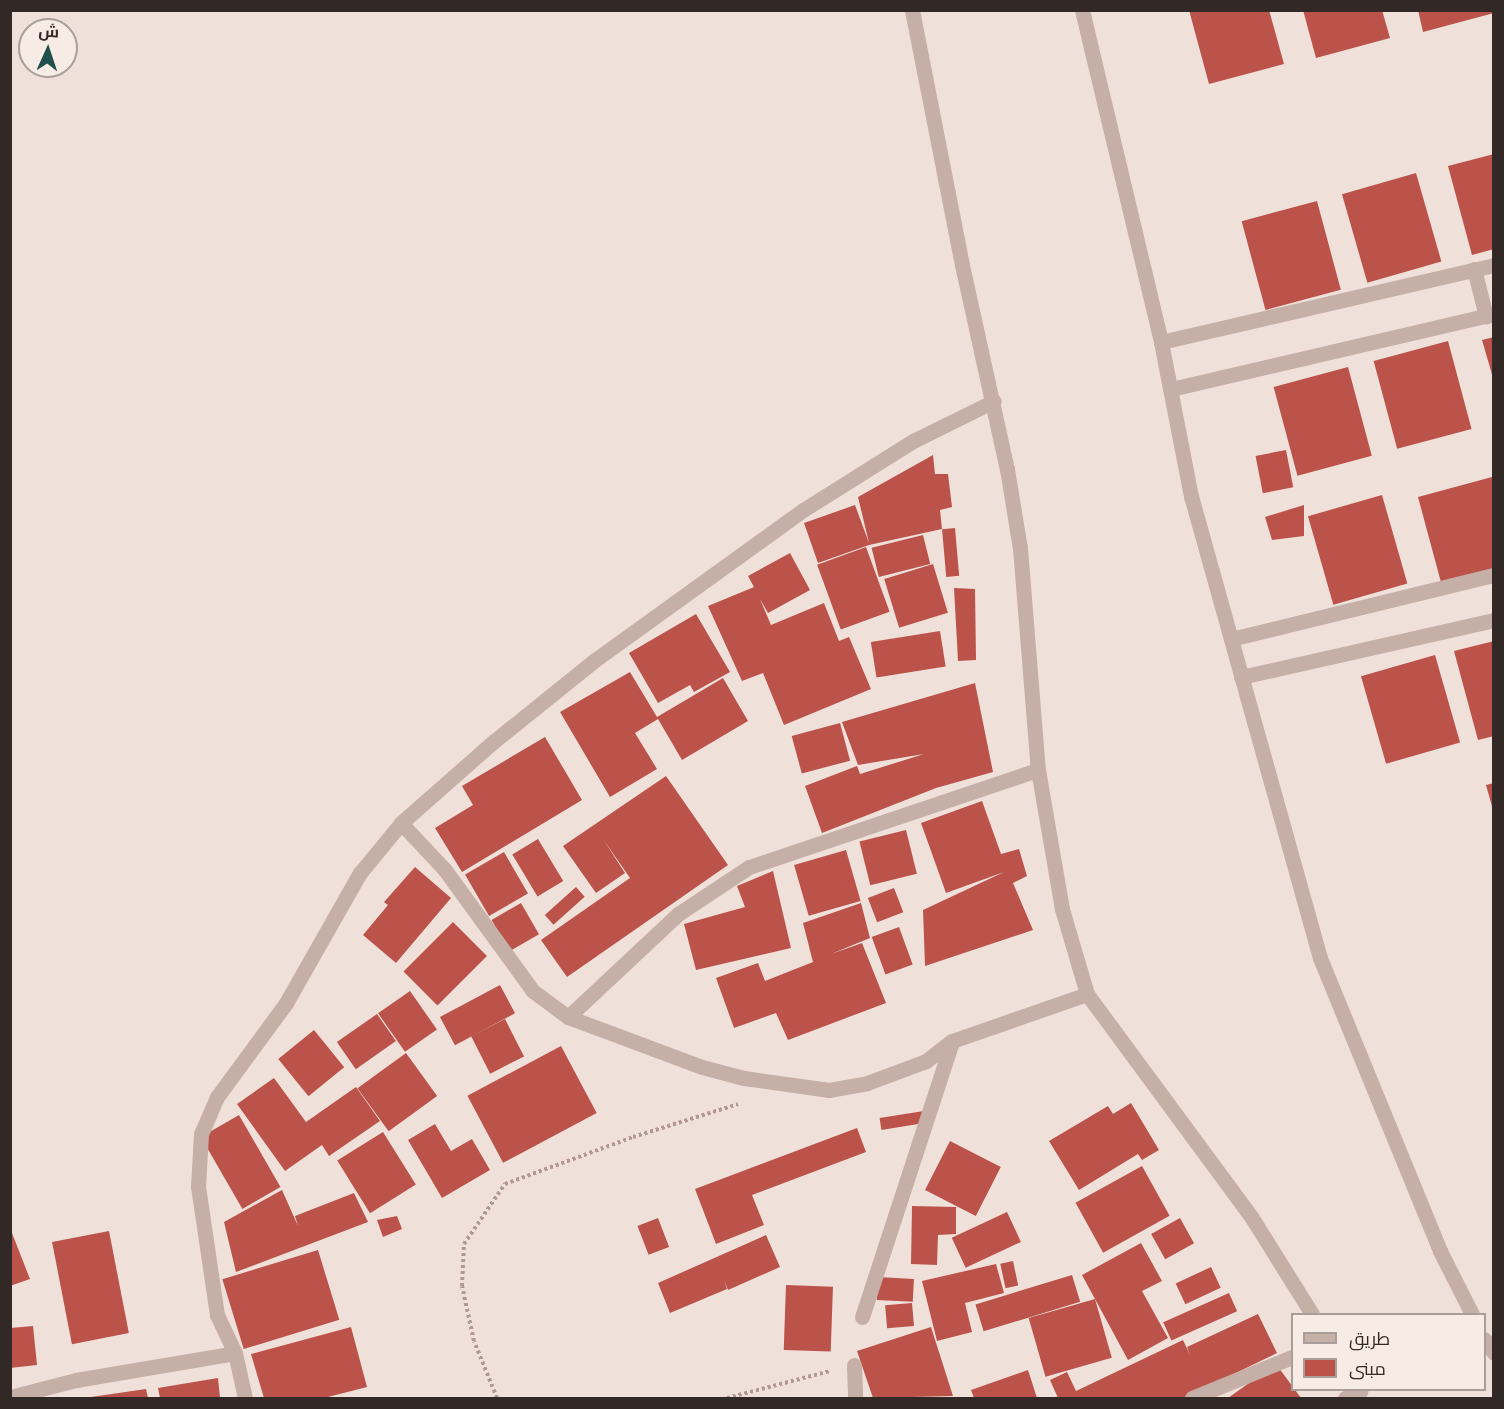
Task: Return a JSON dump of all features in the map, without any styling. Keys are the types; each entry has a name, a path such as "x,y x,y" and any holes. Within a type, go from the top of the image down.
{"street":[{"path":"912,10 962,265 994,401 1020,548 1038,770 1062,909 1087,994 1252,1218 1311,1313"},
{"path":"1082,10 1161,342 1191,496 1320,958 1440,1251 1471,1313"},
{"path":"1161,342 1494,265"},
{"path":"1171,389 1490,315 1474,269"},
{"path":"245,1398 235,1353 217,1315 198,1187 201,1134 217,1096 286,1003 360,873 401,823 493,742 595,660 803,510 913,441 994,401"},
{"path":"1231,639 1494,575"},
{"path":"1241,677 1494,620"},
{"path":"568,1017 662,927 749,867 1038,770"},
{"path":"401,823 445,870 533,991 568,1017 702,1067 791,1087 829,1090 867,1083 926,1061 952,1041 1087,994"},
{"path":"861,1317 952,1041"},
{"path":"10,1397 76,1380 235,1353"},
{"path":"1192,1398 1291,1358"},
{"path":"854,1365 855,1398"},
{"path":"1345,1398 1363,1393"}],"path":[{"path":"497,1398 474,1341 462,1286 464,1244 505,1184 633,1137 746,1101"},
{"path":"727,1398 854,1365"}],"building":[{"path":"1189,10 1269,10 1284,64 1209,84"},
{"path":"1303,10 1382,10 1390,38 1316,58"},
{"path":"1418,10 1494,10 1494,13 1423,32"},
{"path":"1494,154 1494,249 1472,255 1448,166"},
{"path":"1416,173 1441,261 1367,283 1342,194"},
{"path":"1317,201 1341,290 1265,310 1242,221"},
{"path":"1494,337 1494,378 1493,378 1482,340"},
{"path":"1448,341 1472,429 1397,449 1374,361"},
{"path":"1348,367 1372,456 1297,476 1274,387"},
{"path":"1286,450 1293,487 1263,493 1256,456"},
{"path":"933,455 935,474 948,474 952,507 940,510 942,529 869,545 818,563 804,523 855,505 869,543 858,497"},
{"path":"1492,477 1494,572 1442,586 1418,497"},
{"path":"1382,495 1407,583 1333,605 1308,516"},
{"path":"1304,505 1304,536 1272,540 1265,517"},
{"path":"955,528 959,576 946,577 942,529"},
{"path":"923,535 930,564 879,577 872,548"},
{"path":"866,547 890,612 841,630 817,565"},
{"path":"790,553 810,590 768,613 760,599 771,625 824,603 839,641 849,637 871,689 784,725 763,673 742,681 708,606 754,587 748,576"},
{"path":"933,564 948,613 899,628 884,579"},
{"path":"954,588 975,589 976,660 958,661"},
{"path":"696,614 730,672 694,692 690,685 658,703 629,653"},
{"path":"940,631 946,667 876,678 871,642"},
{"path":"1494,641 1494,736 1478,740 1454,651"},
{"path":"1435,655 1460,742 1386,764 1361,676"},
{"path":"630,672 657,717 723,678 748,721 682,760 658,719 635,733 657,769 610,797 560,712"},
{"path":"975,683 993,772 936,788 822,833 805,786 857,766 860,774 924,754 858,765 842,722"},
{"path":"840,723 850,761 802,774 792,736"},
{"path":"545,737 582,800 462,872 435,828 473,805 462,786"},
{"path":"666,776 728,865 567,977 541,940 630,878 603,839 625,873 596,893 563,846"},
{"path":"1494,783 1494,810 1493,810 1486,785"},
{"path":"982,801 1001,854 1019,849 1027,876 1013,883 1033,930 925,966 923,910 1004,872 946,893 921,823"},
{"path":"906,830 917,874 870,885 859,842"},
{"path":"538,839 563,881 538,896 512,854"},
{"path":"846,850 861,901 809,916 794,865"},
{"path":"504,852 528,894 489,916 465,874"},
{"path":"415,867 451,898 396,963 363,935 388,905 384,902"},
{"path":"773,871 791,948 696,970 684,924 745,907 737,886"},
{"path":"576,887 585,897 553,925 545,915"},
{"path":"894,888 903,912 877,922 868,898"},
{"path":"521,903 539,934 510,951 492,920"},
{"path":"861,903 870,938 831,954 862,943 886,1003 788,1040 776,1013 734,1028 716,978 758,963 765,981 813,962 803,923"},
{"path":"453,922 487,956 437,1005 404,971"},
{"path":"899,927 913,965 885,975 872,937"},
{"path":"500,985 515,1013 455,1045 440,1017"},
{"path":"410,991 437,1030 405,1052 378,1013"},
{"path":"377,1014 396,1041 356,1069 337,1042"},
{"path":"505,1019 524,1056 490,1074 471,1036"},
{"path":"314,1030 344,1067 308,1096 278,1059"},
{"path":"561,1046 597,1113 503,1163 467,1096"},
{"path":"406,1053 437,1096 389,1131 357,1088"},
{"path":"274,1078 306,1122 356,1087 380,1121 329,1156 322,1145 285,1171 237,1104"},
{"path":"1131,1103 1159,1150 1142,1160 1138,1154 1079,1190 1049,1141 1108,1106 1113,1114"},
{"path":"924,1111 926,1123 881,1130 880,1118"},
{"path":"239,1115 280,1187 242,1209 201,1137"},
{"path":"435,1124 451,1151 472,1139 490,1170 442,1198 408,1140"},
{"path":"857,1128 866,1152 752,1195 764,1225 716,1244 695,1189"},
{"path":"383,1132 416,1185 370,1213 337,1161"},
{"path":"950,1141 1001,1167 976,1216 925,1190"},
{"path":"1142,1166 1170,1216 1103,1253 1076,1203"},
{"path":"282,1190 298,1226 295,1216 354,1193 368,1222 236,1272 224,1222"},
{"path":"912,1206 956,1207 956,1234 938,1235 937,1265 911,1264"},
{"path":"1007,1212 1021,1242 966,1268 952,1238"},
{"path":"397,1216 402,1229 383,1237 377,1220"},
{"path":"658,1218 669,1247 649,1255 637,1226"},
{"path":"1180,1218 1194,1243 1165,1259 1151,1234"},
{"path":"10,1228 30,1279 10,1286"},
{"path":"109,1231 129,1333 72,1344 52,1242"},
{"path":"766,1235 780,1267 728,1290 724,1280 727,1289 670,1313 658,1283"},
{"path":"1141,1243 1162,1281 1142,1291 1168,1338 1128,1360 1082,1275"},
{"path":"318,1250 339,1320 244,1349 222,1279"},
{"path":"1013,1261 1018,1285 1005,1288 1000,1264"},
{"path":"996,1264 1004,1293 965,1303 972,1332 937,1341 922,1281"},
{"path":"1211,1267 1221,1288 1185,1304 1176,1283"},
{"path":"1072,1275 1080,1302 984,1331 975,1305"},
{"path":"878,1277 914,1279 913,1302 877,1300"},
{"path":"786,1285 833,1287 831,1352 784,1350"},
{"path":"1229,1293 1237,1311 1171,1341 1163,1322"},
{"path":"1095,1299 1112,1358 1045,1377 1029,1318"},
{"path":"912,1303 914,1326 887,1328 885,1305"},
{"path":"1258,1314 1277,1353 1184,1398 1058,1398 1050,1380 1067,1372 1076,1391 1183,1340 1190,1355 1187,1347"},
{"path":"33,1326 37,1365 10,1368 10,1328"},
{"path":"351,1327 367,1387 324,1398 264,1398 251,1354"},
{"path":"931,1327 953,1396 873,1398 857,1351"},
{"path":"1276,1364 1291,1384 1291,1391 1296,1391 1301,1398 1228,1398"},
{"path":"1028,1370 1037,1398 974,1398 971,1390"},
{"path":"218,1378 220,1398 160,1398 158,1388"},
{"path":"146,1389 148,1398 91,1398 91,1397"}]}
